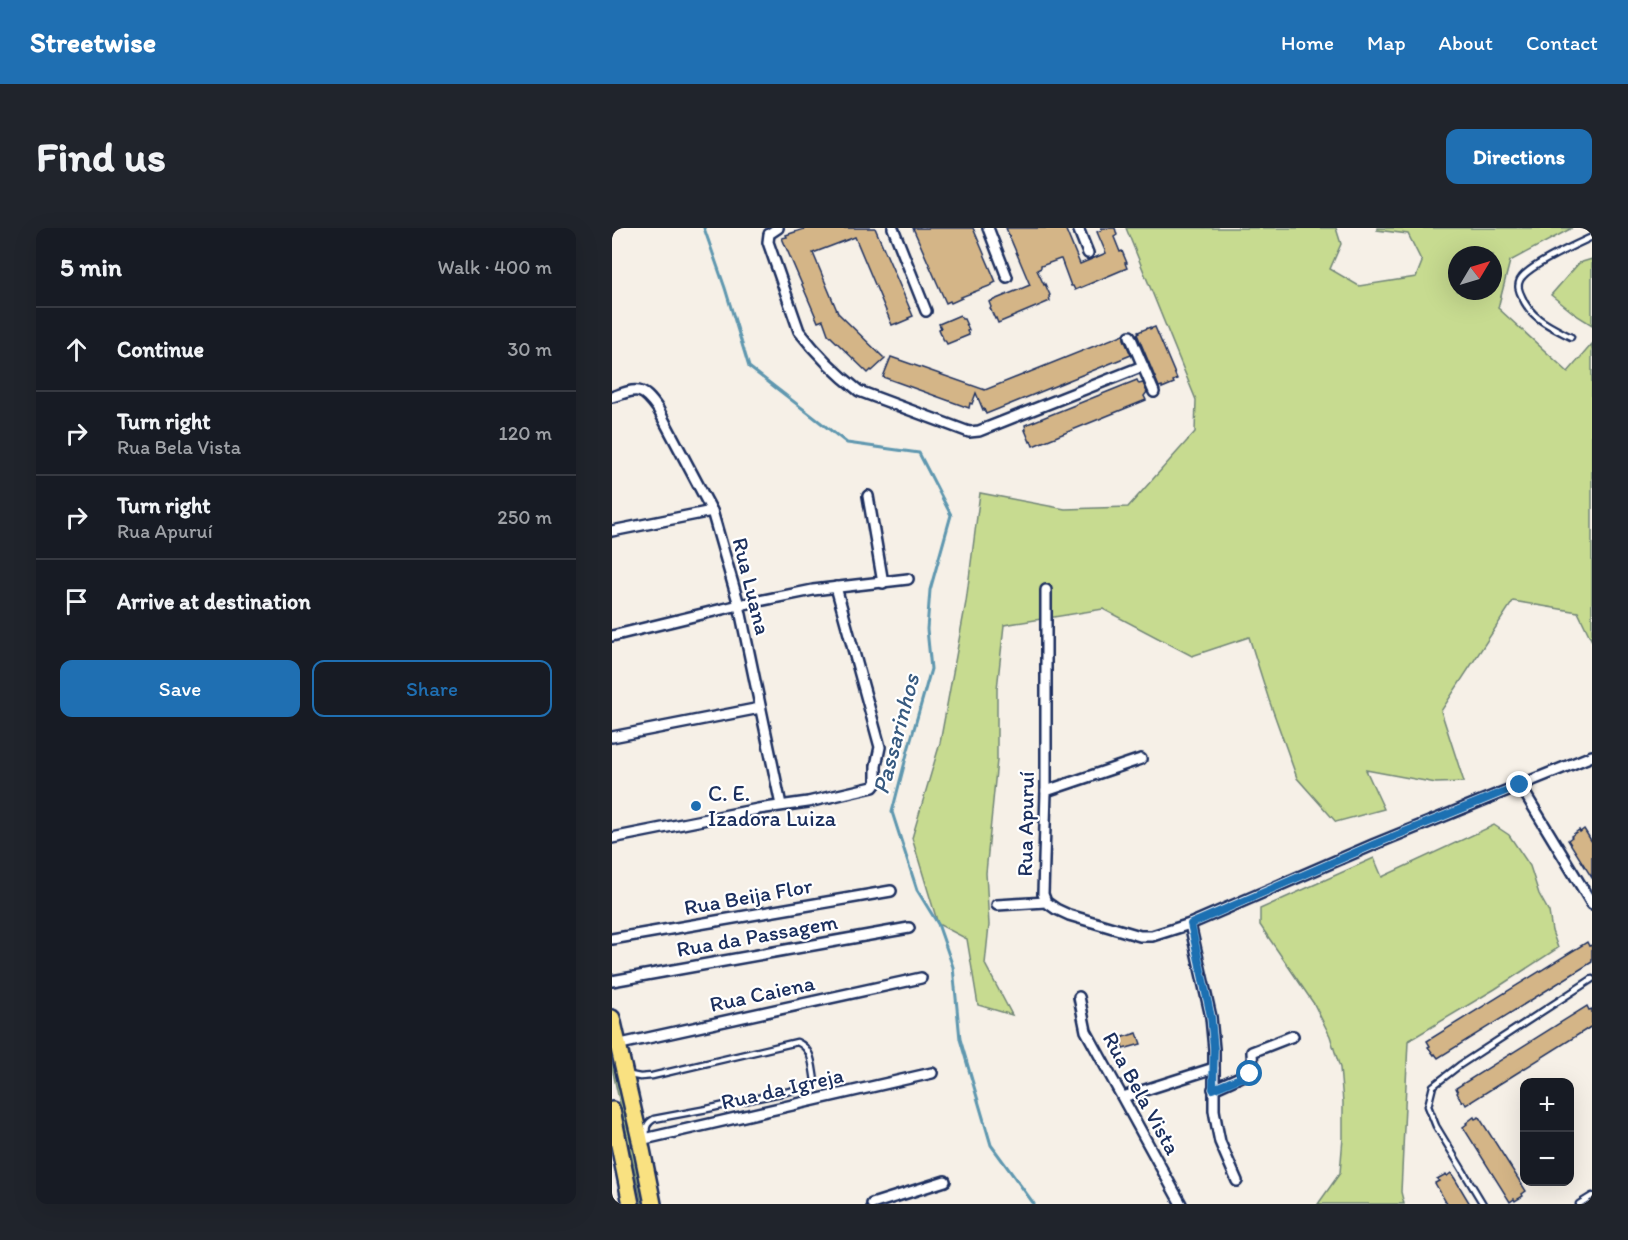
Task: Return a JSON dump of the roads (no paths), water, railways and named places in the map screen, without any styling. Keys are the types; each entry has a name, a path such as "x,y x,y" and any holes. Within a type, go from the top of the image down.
{"main road":[{"path":"612,1018 615,1045 644,1140 653,1204"},
{"path":"612,1110 617,1156 631,1204"}],"street":[{"path":"778,228 769,234 768,242 799,331 845,380 859,391 969,432 979,431 1143,366"},
{"path":"893,228 926,311"},
{"path":"988,228 1007,277"},
{"path":"1078,228 1088,253"},
{"path":"1130,336 1154,392"},
{"name":"Rua Luana","path":"612,397 635,390 644,392 658,409 712,512 739,605 781,805"},
{"path":"868,496 883,583"},
{"path":"612,531 712,512"},
{"path":"612,636 739,605 813,590 908,579"},
{"path":"612,838 781,805 808,802 873,787 876,783 876,766 880,747 836,587"},
{"name":"Rua Apuruí","path":"1046,590 1046,791 1043,894 1046,902 1069,915 1140,936 1152,936 1191,924 1375,844 1592,756"},
{"path":"612,737 760,708"},
{"path":"1046,791 1141,759"},
{"path":"1520,785 1592,904"},
{"name":"Rua Beija Flor","path":"612,939 891,891"},
{"path":"997,905 1046,902"},
{"path":"1191,924 1211,1017 1214,1110 1220,1142 1237,1181"},
{"name":"Rua da Passagem","path":"612,981 909,928"},
{"name":"Rua Caiena","path":"615,1045 921,978"},
{"name":"Rua Bela Vista","path":"1079,997 1086,1031 1181,1204"},
{"path":"1213,1089 1253,1071 1252,1053 1293,1036"},
{"path":"1123,1097 1214,1068"},
{"name":"Rua da Igreja","path":"644,1140 932,1073"},
{"path":"872,1204 945,1181"}],"lane":[{"path":"1571,337 1540,321 1526,307 1518,289 1521,279 1529,270 1592,237"},
{"path":"1483,1204 1436,1126 1428,1106 1433,1086 1460,1065 1592,980"},
{"path":"625,1074 640,1077 652,1076 797,1042 808,1050 814,1085 654,1119 646,1128 644,1140"},
{"path":"1579,1204 1592,1196"}],"waterway":[{"name":"Passarinhos","path":"704,228 749,367 847,443 919,453 951,515 930,590 927,629 931,669 892,812 917,890 938,924 953,967 960,1039 991,1145 1034,1204"}],"place":[{"name":"C. E. Izadora Luiza","path":"696,806"}]}
